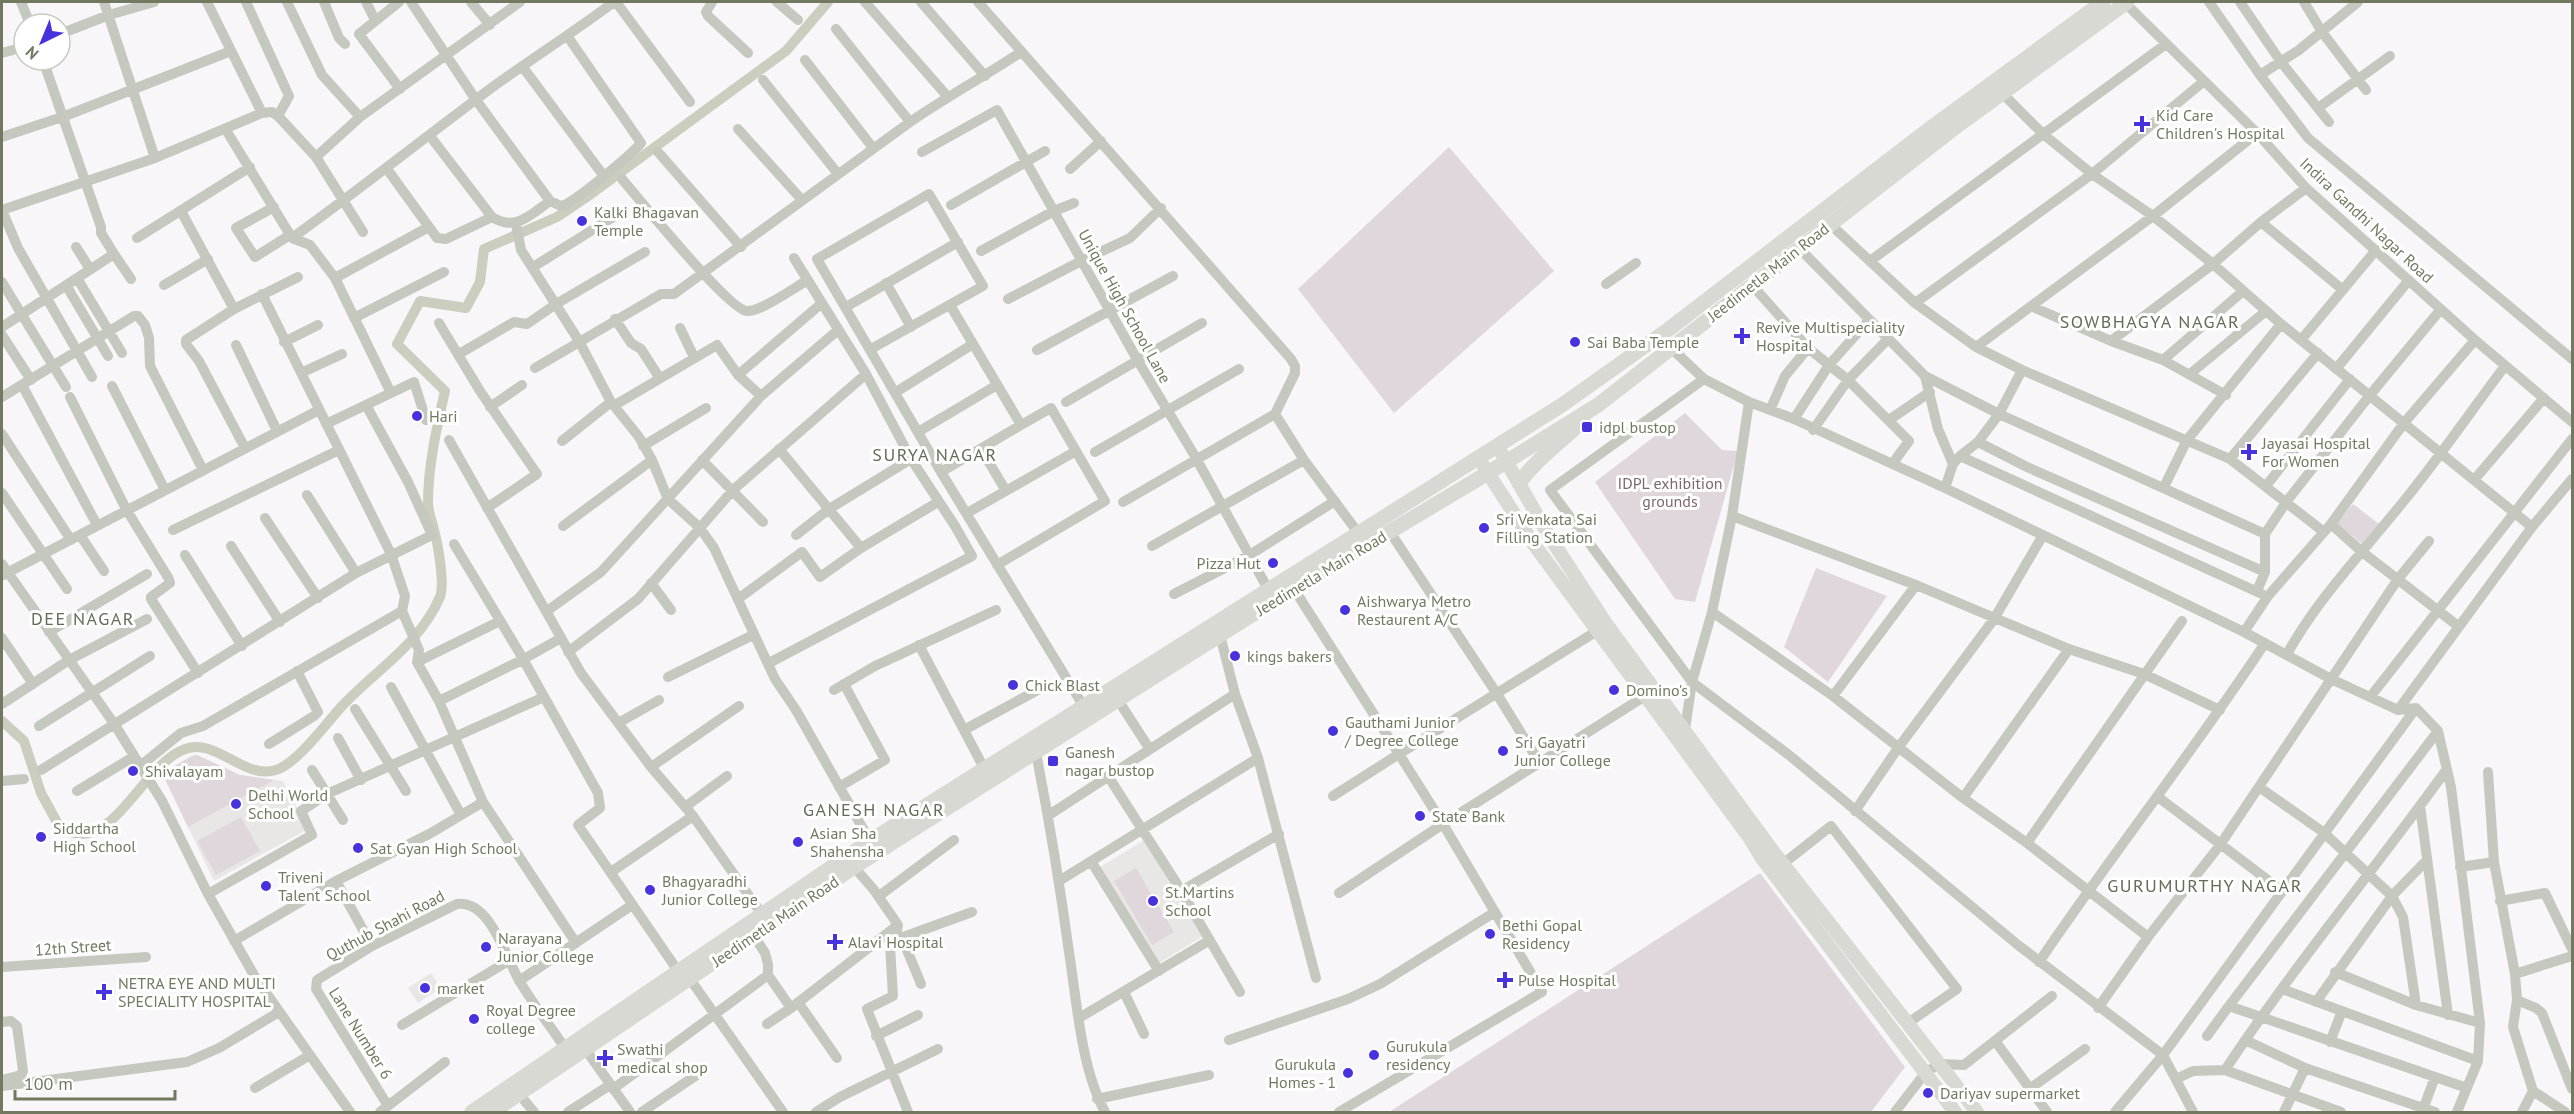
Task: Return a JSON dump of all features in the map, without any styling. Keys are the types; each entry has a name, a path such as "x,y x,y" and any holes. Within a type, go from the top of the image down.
{"main road":[{"name":"Jeedimetla Main Road","path":"492,1113 586,1050 761,913 870,841 1084,707 1220,635 1598,405 2002,93 2072,33 2103,2"},
{"name":"Jeedimetla Main Road","path":"472,1113 565,1048 684,975 754,936 854,867 1118,700 1141,677 1269,591 1562,405 1669,329 1932,127 2072,33 2126,2"},
{"path":"1520,483 1531,466 1565,438 1598,405"}],"street":[{"path":"104,2 155,158"},
{"path":"72,29 109,15 154,2"},
{"path":"207,2 262,113"},
{"path":"246,2 289,96 278,116"},
{"path":"287,2 322,75 360,117"},
{"path":"324,2 339,38 345,44"},
{"path":"366,2 375,20"},
{"path":"399,2 359,34 400,89"},
{"path":"411,2 476,100 550,201 561,206 570,203 639,146 640,140 568,37"},
{"path":"471,2 490,25"},
{"path":"316,157 360,117 520,2"},
{"path":"274,207 236,228 255,257 291,237 345,200 522,66 568,37 615,2 690,102"},
{"path":"712,2 706,12 708,16 748,53"},
{"path":"777,2 798,20"},
{"path":"865,2 947,96"},
{"path":"921,2 985,76"},
{"path":"978,2 1161,208 1296,366 1275,414 1123,502"},
{"name":"Indira Gandhi Nagar Road","path":"2126,2 2257,133 2306,188 2475,340 2572,422"},
{"path":"2209,2 2308,138 2572,359"},
{"path":"2240,2 2281,62 2329,122"},
{"path":"2304,2 2322,32 2366,90"},
{"path":"2260,75 2322,32 2358,2"},
{"path":"836,29 910,122"},
{"path":"1870,261 2166,44"},
{"path":"2,136 65,116 231,51"},
{"path":"535,368 661,294 674,294 947,96 985,76 1021,52"},
{"path":"2318,108 2390,56"},
{"path":"806,60 873,148"},
{"path":"522,66 603,175"},
{"path":"48,72 65,116 101,233 130,279"},
{"path":"763,80 838,174"},
{"path":"1915,303 2092,174 2204,82"},
{"path":"2002,93 2042,133 2092,174 2153,216 2213,264 2242,292 2532,527"},
{"name":"Unique High School Lane","path":"922,152 996,110 1269,591"},
{"path":"92,376 18,248 2,210 155,158 262,113 272,112 316,157 363,232"},
{"path":"738,129 802,200"},
{"path":"226,130 291,237 310,245 335,278 390,391"},
{"path":"1976,347 2153,216 2257,133"},
{"path":"430,136 492,217 501,222 516,224 550,201"},
{"path":"1070,169 1101,141"},
{"path":"951,205 1045,151"},
{"path":"658,152 741,247"},
{"path":"136,238 250,167"},
{"path":"387,169 427,228 437,238 446,239 492,217"},
{"path":"622,179 704,274 736,306 746,311 753,311 808,280"},
{"path":"2111,341 2213,264 2261,222 2306,188"},
{"path":"871,349 983,286 929,194 818,259 941,472 1084,707"},
{"path":"981,252 1054,211 1074,203"},
{"path":"1008,299 1130,238 1161,208"},
{"path":"181,211 234,309"},
{"path":"533,267 618,214"},
{"path":"2261,222 2343,290"},
{"path":"516,224 521,250 579,341 613,403 652,460 668,499 700,528 714,548 775,679 796,710 870,841"},
{"path":"1830,224 1915,303 1976,347 2022,370 2230,459 2361,551 2458,626"},
{"path":"335,278 427,228"},
{"path":"846,307 958,242"},
{"path":"76,247 90,269"},
{"path":"1799,248 1925,376 1999,414 2265,534"},
{"path":"2301,340 2376,250"},
{"path":"459,354 514,322 527,324 556,304 645,252"},
{"path":"2,327 114,254"},
{"path":"769,663 972,556 911,459 866,374 794,258"},
{"path":"164,285 207,259"},
{"path":"1606,284 1636,263"},
{"path":"354,318 444,272"},
{"path":"1037,350 1173,276"},
{"path":"245,448 199,361 186,344 186,340 234,309 298,277"},
{"path":"77,278 123,353"},
{"path":"2336,369 2409,280"},
{"path":"2,282 68,392 126,509 171,582 151,597 151,600 198,673"},
{"path":"886,284 911,327"},
{"path":"66,285 108,356"},
{"path":"1752,285 1808,348 1848,380 1909,441 1893,463"},
{"path":"2163,360 2242,292"},
{"path":"262,294 391,554 405,596 402,611 419,650 417,662 439,701 483,802 576,943"},
{"path":"738,375 822,303"},
{"path":"950,305 1021,425"},
{"path":"2033,307 2111,341 2163,360 2226,394"},
{"path":"2257,591 2265,572 2265,534 2370,395 2441,309"},
{"path":"2190,374 2266,311"},
{"path":"3,393 27,382 134,316 138,316 145,325 150,366 203,470"},
{"path":"615,319 631,343 641,348 659,377"},
{"path":"1794,419 1829,365 1869,320"},
{"path":"440,323 490,407 537,474 487,508"},
{"path":"1066,402 1202,323"},
{"path":"2164,487 2187,440 2281,324"},
{"path":"284,342 318,325"},
{"path":"680,328 694,357"},
{"path":"547,611 601,572 761,396 838,330"},
{"path":"2,335 97,525"},
{"path":"1813,430 1848,380 1888,339"},
{"path":"2244,632 2268,596 2328,528 2404,423 2475,340"},
{"path":"896,392 973,344"},
{"path":"236,345 277,431"},
{"path":"561,441 613,403 717,345 738,375 761,396"},
{"path":"1671,348 1704,379 1749,402 1794,419 1813,430 1893,463 2244,632 2331,679 2398,710 2416,708"},
{"path":"1770,411 1785,376 1808,348"},
{"path":"2230,459 2318,353"},
{"path":"301,373 342,354"},
{"path":"2287,654 2301,628 2361,551 2404,501 2505,366"},
{"path":"1095,452 1239,369"},
{"path":"1945,488 1957,460 1978,442 1999,414 2022,370"},
{"path":"568,652 625,611 733,490 866,374"},
{"path":"1925,376 1938,429 1957,460 2268,596"},
{"path":"1704,379 1550,490 1692,682 1789,755 2039,962 2163,1056 2193,1113"},
{"path":"2266,486 2350,379"},
{"path":"326,424 390,391 414,382 426,420"},
{"path":"490,407 522,385"},
{"path":"918,432 997,385"},
{"path":"112,386 165,490"},
{"path":"1889,420 1930,392"},
{"path":"2474,480 2544,398"},
{"path":"1685,729 1692,682 1712,612 1732,516 1749,402"},
{"path":"42,770 356,573 432,535 408,482 366,405"},
{"path":"643,446 706,408"},
{"path":"941,472 1051,408 1105,501 997,565"},
{"path":"319,410 126,509 43,555 3,571 115,725 162,801 208,894 255,978 350,1113"},
{"path":"1275,414 1304,460 1359,534"},
{"path":"2,434 76,537 104,571"},
{"path":"2371,696 2572,439"},
{"path":"449,440 568,652 598,698 620,722 651,767 693,816 761,913"},
{"path":"1978,442 2027,467 2265,572"},
{"path":"1498,447 1549,536 1607,625 1784,863 1977,1113"},
{"path":"779,449 861,548"},
{"path":"981,449 1006,491"},
{"path":"173,531 339,450"},
{"path":"967,513 1076,451"},
{"path":"795,535 829,509 911,459"},
{"path":"1479,459 1533,543 1761,857 1955,1113"},
{"path":"563,526 652,460"},
{"path":"702,460 763,522"},
{"path":"1152,546 1304,460"},
{"path":"2398,710 2532,527 2572,479"},
{"path":"2,494 67,589"},
{"path":"307,495 356,573"},
{"path":"1174,594 1248,556 1335,501"},
{"path":"738,599 802,552 820,577 861,548 938,502"},
{"path":"1732,516 1916,585 2069,649 2145,674 2220,710"},
{"path":"266,518 318,598"},
{"path":"1390,532 1539,762"},
{"path":"1855,811 1898,748 1994,619 2043,535"},
{"path":"2098,1008 2148,937 2220,845 2398,579 2429,541"},
{"path":"454,544 598,793 600,808 578,825 632,904 715,1015 783,1113"},
{"path":"231,546 280,622"},
{"path":"185,555 242,646"},
{"path":"49,632 147,573"},
{"path":"651,583 671,610"},
{"path":"1833,696 1916,585"},
{"path":"1294,589 1443,824 1542,992 1339,1113"},
{"path":"834,690 875,666 996,610"},
{"path":"77,790 136,762 181,733 203,726 402,611"},
{"path":"1712,612 1833,696 1963,798 2027,843 2148,937"},
{"path":"2,704 69,660 147,619"},
{"path":"417,662 500,621"},
{"path":"2027,843 2182,621"},
{"path":"1333,796 1597,631"},
{"path":"668,677 753,635"},
{"path":"1220,635 1235,694 1258,758 1316,978"},
{"path":"2,638 33,684"},
{"path":"439,701 561,638"},
{"path":"2039,962 2087,890 2158,797 2265,643"},
{"path":"919,645 985,770"},
{"path":"1963,798 2069,649"},
{"path":"39,726 150,656"},
{"path":"269,744 314,717 318,712 297,671"},
{"path":"839,787 885,760 844,684"},
{"path":"964,730 1045,686"},
{"path":"391,687 461,815"},
{"path":"1049,815 1235,694"},
{"path":"1339,893 1539,762 1645,696"},
{"path":"208,894 312,835 300,811 327,794 544,697"},
{"path":"620,722 659,700"},
{"path":"1118,700 1149,748"},
{"path":"651,767 739,706"},
{"path":"2416,708 2438,731 2451,787 2480,1023 2478,1061 2457,1113"},
{"path":"2115,1113 2163,1056 2323,832 2416,708"},
{"path":"355,709 406,791"},
{"path":"2207,1036 2438,731"},
{"path":"338,738 361,780"},
{"path":"1036,753 1049,815 1079,1018 1097,1099 1104,1112"},
{"path":"1059,881 1258,758"},
{"path":"2225,1070 2260,1018 2369,876 2447,769"},
{"path":"312,770 343,820"},
{"path":"2488,772 2494,862 2515,974 2517,1000 2513,1027 2533,1091 2565,1113"},
{"path":"685,807 727,776"},
{"path":"1108,776 1181,891 1240,992"},
{"path":"2,781 24,779"},
{"path":"2259,787 2323,832 2392,896 2403,917 2416,1005"},
{"path":"2158,797 2281,890"},
{"path":"234,941 336,881 483,802"},
{"path":"2420,806 2448,1015"},
{"path":"611,872 693,816"},
{"path":"1784,863 1831,826 1838,835 1957,989 1908,1023"},
{"path":"1181,891 1279,834"},
{"path":"879,896 954,840"},
{"path":"1091,861 1159,971"},
{"path":"2316,1002 2392,896 2426,861"},
{"path":"2460,867 2494,862"},
{"path":"854,867 879,896 898,925 898,939 921,984"},
{"path":"336,881 372,946"},
{"path":"2500,901 2545,892 2572,949"},
{"name":"Quthub Shahi Road","path":"321,976 372,946 457,904 465,903 478,910 495,930 519,981 565,1048"},
{"path":"519,981 632,904"},
{"path":"908,1113 867,1009 894,996 890,946 898,939 972,912"},
{"path":"1229,1040 1329,1006 1369,989 1495,912"},
{"path":"767,1024 898,925"},
{"path":"754,936 765,953 768,975 837,1058"},
{"path":"1079,1018 1210,940"},
{"path":"2515,974 2572,956"},
{"name":"12th Street","path":"2,967 146,957"},
{"path":"402,1024 510,960"},
{"path":"2336,972 2416,1005 2480,1023"},
{"path":"568,1113 611,1087 768,975"},
{"name":"Lane Number 6","path":"321,976 317,980 316,989 384,1109"},
{"path":"2282,989 2478,1061"},
{"path":"1124,992 1144,1035"},
{"path":"1895,1113 1926,1072 1940,1064 1964,1065 2052,996"},
{"path":"2517,1000 2542,1013 2572,1089"},
{"path":"2229,1006 2467,1088"},
{"path":"2330,1042 2342,1011"},
{"path":"2,1086 187,1062 219,1048 279,1012"},
{"path":"876,1036 918,1015"},
{"path":"2,1022 10,1021 17,1026 23,1071 21,1076 2,1080"},
{"path":"2245,1040 2305,1068 2435,1113"},
{"path":"1996,1042 2028,1090 2047,1113"},
{"path":"816,1113 840,1097 891,1070 938,1049"},
{"path":"2028,1090 2085,1049"},
{"path":"586,1050 630,1113"},
{"path":"255,1088 310,1055"},
{"path":"384,1109 445,1062"},
{"path":"2284,1113 2305,1068"},
{"path":"2176,1079 2193,1071 2225,1070 2341,1113"},
{"path":"642,1113 701,1072"},
{"path":"1097,1099 1209,1075"},
{"path":"2423,1110 2435,1077"},
{"path":"2522,1113 2533,1091"},
{"path":"519,1094 534,1113"}],"shaded area":[{"name":"Delhi World School","path":"197,755 240,775 283,781 308,829 214,881 162,773"},
{"name":"St.Martins School","path":"1146,839 1205,935 1159,963 1100,867"},
{"name":"market","path":"431,973 441,988 418,1003 408,988"}],"green space":[{"path":"1449,147 1554,271 1394,413 1298,289"},
{"name":"IDPL exhibition grounds","path":"1685,413 1722,450 1738,451 1695,602 1675,599 1595,482"},
{"path":"2353,504 2379,524 2362,544 2337,523"},
{"path":"1816,568 1887,596 1828,682 1784,647"},
{"path":"197,755 240,775 274,780 188,827 162,773"},
{"path":"241,817 260,851 216,875 197,841"},
{"path":"1136,868 1174,932 1152,945 1114,881"},
{"path":"1760,873 1905,1067 1871,1112 1389,1112"}],"waterway":[{"path":"2,721 24,741 41,793 60,828 80,834 96,831 109,822 158,768 185,749 196,747 208,749 241,765 264,771 276,770 293,759 343,705 409,643 421,629 440,597 442,583 440,564 429,513 428,489 431,460 445,391 397,344 420,301 466,308 480,282 484,249 557,217 591,194 786,51 828,2"}],"place":[{"name":"Kid Care Children's Hospital","path":"2142,124"},
{"name":"Kalki Bhagavan Temple","path":"582,221"},
{"name":"Revive Multispeciality Hospital","path":"1742,336"},
{"name":"Sai Baba Temple","path":"1575,342"},
{"name":"Hari","path":"417,416"},
{"name":"idpl bustop","path":"1587,427"},
{"name":"Jayasai Hospital For Women","path":"2249,452"},
{"name":"Sri Venkata Sai Filling Station","path":"1484,528"},
{"name":"Pizza Hut","path":"1273,563"},
{"name":"Aishwarya Metro Restaurent A/C","path":"1345,610"},
{"name":"kings bakers","path":"1235,656"},
{"name":"Chick Blast","path":"1013,685"},
{"name":"Domino's","path":"1614,690"},
{"name":"Gauthami Junior / Degree College","path":"1333,731"},
{"name":"Sri Gayatri Junior College","path":"1503,751"},
{"name":"Ganesh nagar bustop","path":"1053,761"},
{"name":"Shivalayam","path":"133,771"},
{"name":"Delhi World School","path":"236,804"},
{"name":"State Bank","path":"1420,816"},
{"name":"Siddartha High School","path":"41,837"},
{"name":"Asian Sha Shahensha","path":"798,842"},
{"name":"Sat Gyan High School","path":"358,848"},
{"name":"Triveni Talent School","path":"266,886"},
{"name":"Bhagyaradhi Junior College","path":"650,890"},
{"name":"St.Martins School","path":"1153,901"},
{"name":"Bethi Gopal Residency","path":"1490,934"},
{"name":"Alavi Hospital","path":"835,942"},
{"name":"Narayana Junior College","path":"486,947"},
{"name":"Pulse Hospital","path":"1505,980"},
{"name":"market","path":"425,988"},
{"name":"NETRA EYE AND MULTI SPECIALITY HOSPITAL","path":"104,992"},
{"name":"Royal Degree college","path":"474,1019"},
{"name":"Gurukula residency","path":"1374,1055"},
{"name":"Swathi medical shop","path":"605,1058"},
{"name":"Gurukula Homes - 1","path":"1348,1073"},
{"name":"Dariyav supermarket","path":"1928,1093"}],"district":[{"name":"SOWBHAGYA NAGAR","path":"2150,322"},
{"name":"SURYA NAGAR","path":"935,455"},
{"name":"DEE NAGAR","path":"83,619"},
{"name":"GANESH NAGAR","path":"874,810"},
{"name":"GURUMURTHY NAGAR","path":"2205,886"}]}
